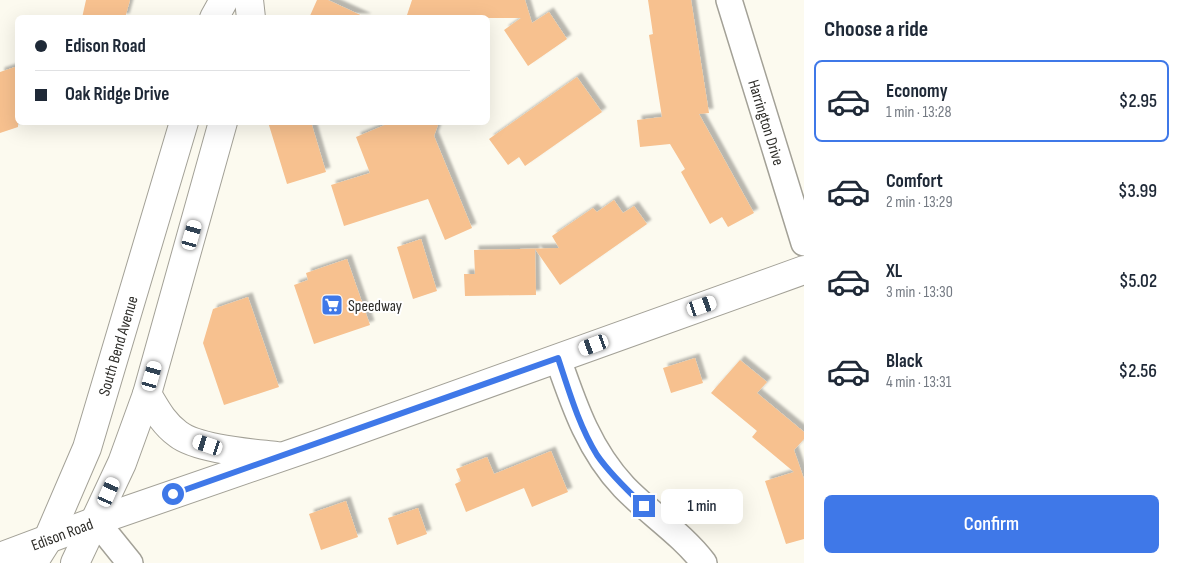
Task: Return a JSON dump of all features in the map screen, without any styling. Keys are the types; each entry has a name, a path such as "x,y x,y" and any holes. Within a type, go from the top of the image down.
{"main road":[{"path":"216,15 224,0"},
{"path":"249,0 251,15"},
{"name":"South Bend Avenue","path":"40,552 93,430 183,125"},
{"path":"75,563 122,463 147,394 222,125"},
{"name":"Edison Road","path":"0,557 40,552 96,521 804,270"},
{"path":"147,394 159,415 180,435 222,449 282,456"}],"street":[{"name":"Harrington Drive","path":"729,0 804,243"},
{"path":"558,358 579,419 598,455 623,486 704,563"},
{"path":"96,521 130,563"}],"building":[{"path":"86,0 130,0 126,15 83,15"},
{"path":"317,0 328,0 360,15 310,15"},
{"path":"412,0 525,0 532,23 549,12 567,39 528,66 504,30 521,18 490,18 490,15 407,15"},
{"path":"648,0 691,0 709,113 699,114 754,213 728,227 722,217 710,224 681,172 685,169 670,144 640,147 637,120 662,117 649,35 653,34"},
{"path":"15,67 15,125 18,125 18,127 0,133 0,72"},
{"path":"577,77 602,112 525,166 519,157 508,165 489,139"},
{"path":"269,125 312,125 326,172 287,184"},
{"path":"385,125 438,125 434,136 472,228 445,240 428,199 344,226 331,185 370,173 356,137"},
{"path":"614,200 623,213 634,206 647,224 560,285 535,249 536,295 465,296 464,274 475,274 474,250 559,248 552,236 593,208 597,212"},
{"path":"421,239 437,291 413,299 397,247"},
{"name":"Speedway","path":"347,259 370,325 314,344 294,285 308,280 306,273"},
{"path":"248,297 279,387 224,405 203,343 213,309"},
{"path":"695,358 703,383 671,393 663,368"},
{"path":"740,360 767,382 757,393 804,432 804,439 794,450 804,479 804,539 786,544 765,481 794,472 752,437 757,431 711,393"},
{"path":"551,451 568,492 532,507 524,488 466,512 455,484 461,481 456,469 487,457 494,474"},
{"path":"346,501 358,537 321,550 309,514"},
{"path":"418,508 427,534 397,545 388,518"}],"place":[{"name":"Speedway","path":"332,305"}],"route":[{"path":"173,494 558,358 579,419 598,455 623,486 644,506"}]}
